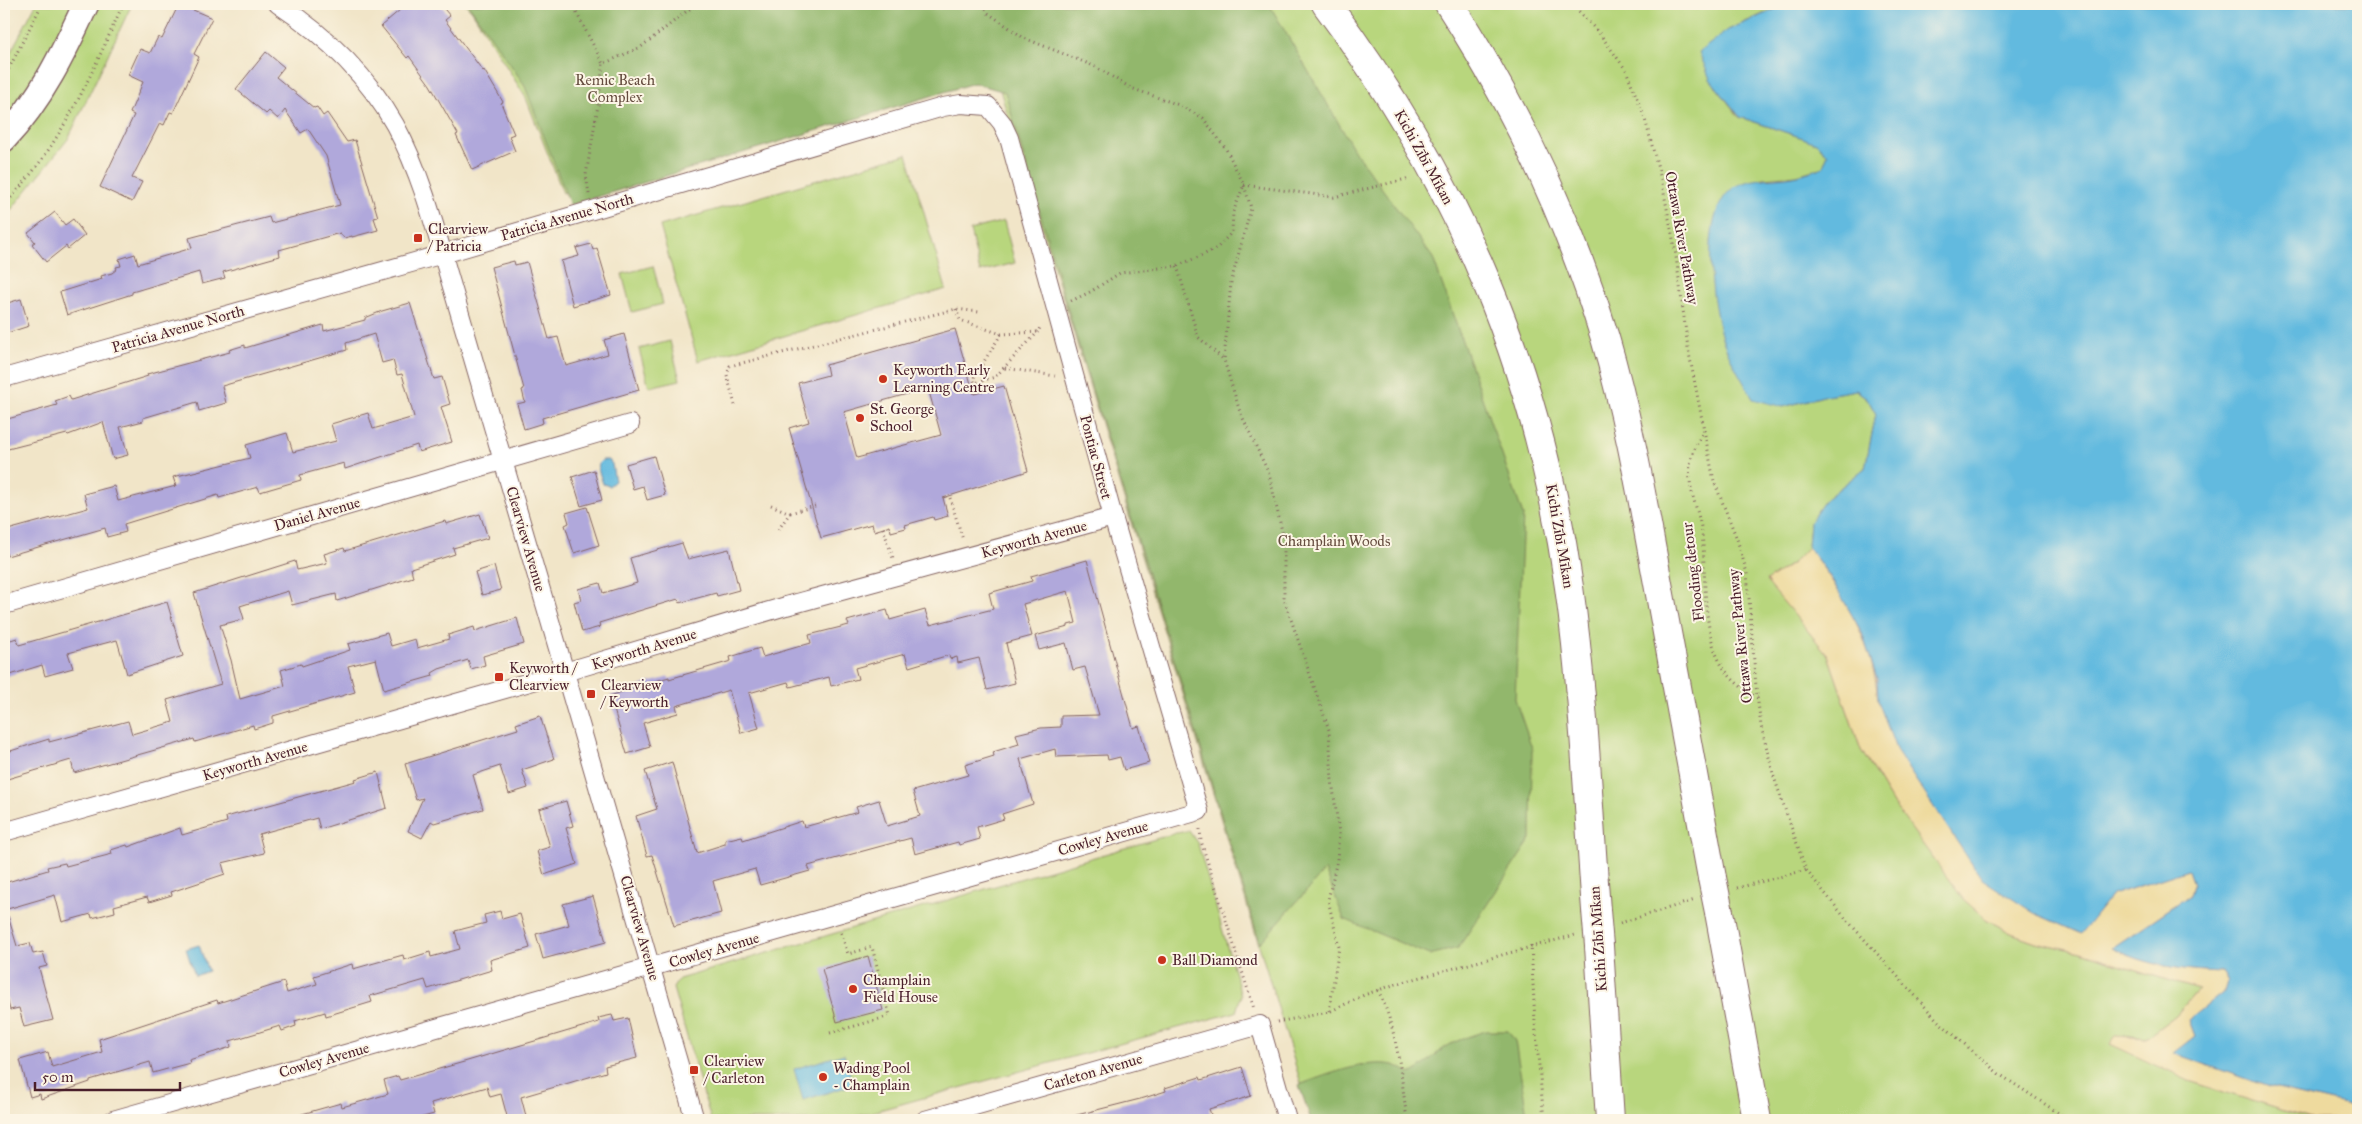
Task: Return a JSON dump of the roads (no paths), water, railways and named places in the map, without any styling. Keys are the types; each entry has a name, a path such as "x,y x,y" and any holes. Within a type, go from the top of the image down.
{"highway":[{"name":"Kichi Zībī Mīkan","path":"1326,4 1387,90 1434,172 1457,217 1512,346 1539,433 1568,578 1606,917 1589,940 1610,1120"},
{"path":"1449,4 1494,78 1543,172 1560,210 1604,338 1635,462 1757,1120"}],"main road":[{"path":"4,139 30,107 48,80 86,4"}],"street":[{"name":"Clearview Avenue","path":"278,4 296,16 336,50 362,77 386,109 417,172 566,672 695,1120"},
{"name":"Patricia Avenue North","path":"4,378 443,254 943,108 961,104 988,106"},
{"name":"Pontiac Street","path":"988,106 1002,123 1009,138 1113,518 1199,811"},
{"name":"Daniel Avenue","path":"4,605 630,424"},
{"name":"Keyworth Avenue","path":"4,832 566,672 786,606 1113,518"},
{"name":"Cowley Avenue","path":"113,1120 1199,811"},
{"name":"Carleton Avenue","path":"925,1120 1260,1025 1288,1120"}],"water":[{"path":"1787,4 2358,4 2358,1108 2269,1087 2173,1053 2195,1036 2189,1020 2225,991 2228,981 2222,972 2166,966 2139,959 2112,948 2190,895 2193,884 2188,870 2112,895 2081,934 2034,913 1982,879 1897,752 1878,701 1877,679 1862,633 1831,578 1808,547 1810,522 1825,500 1865,468 1876,414 1867,398 1856,390 1827,395 1783,407 1753,399 1726,349 1720,331 1713,296 1711,275 1712,231 1717,211 1725,196 1738,185 1745,182 1790,176 1823,167 1828,154 1816,143 1740,117 1710,79 1699,52 1728,30"},
{"path":"602,460 609,460 612,464 615,481 609,486 603,484 598,469 599,463"},
{"path":"199,945 208,971 195,976 186,949"},
{"name":"Wading Pool - Champlain","path":"844,1054 853,1085 803,1100 794,1069"}],"place":[{"name":"Clearview / Patricia","path":"418,238"},
{"name":"Keyworth Early Learning Centre","path":"883,379"},
{"name":"St. George School","path":"860,418"},
{"name":"Keyworth / Clearview","path":"499,677"},
{"name":"Clearview / Keyworth","path":"591,694"},
{"name":"Ball Diamond","path":"1162,960"},
{"name":"Champlain Field House","path":"853,989"},
{"name":"Clearview / Carleton","path":"694,1070"},
{"name":"Wading Pool - Champlain","path":"823,1077"}],"park label":[{"name":"Remic Beach Complex","path":"615,88"},
{"name":"Champlain Woods","path":"1334,541"}]}
